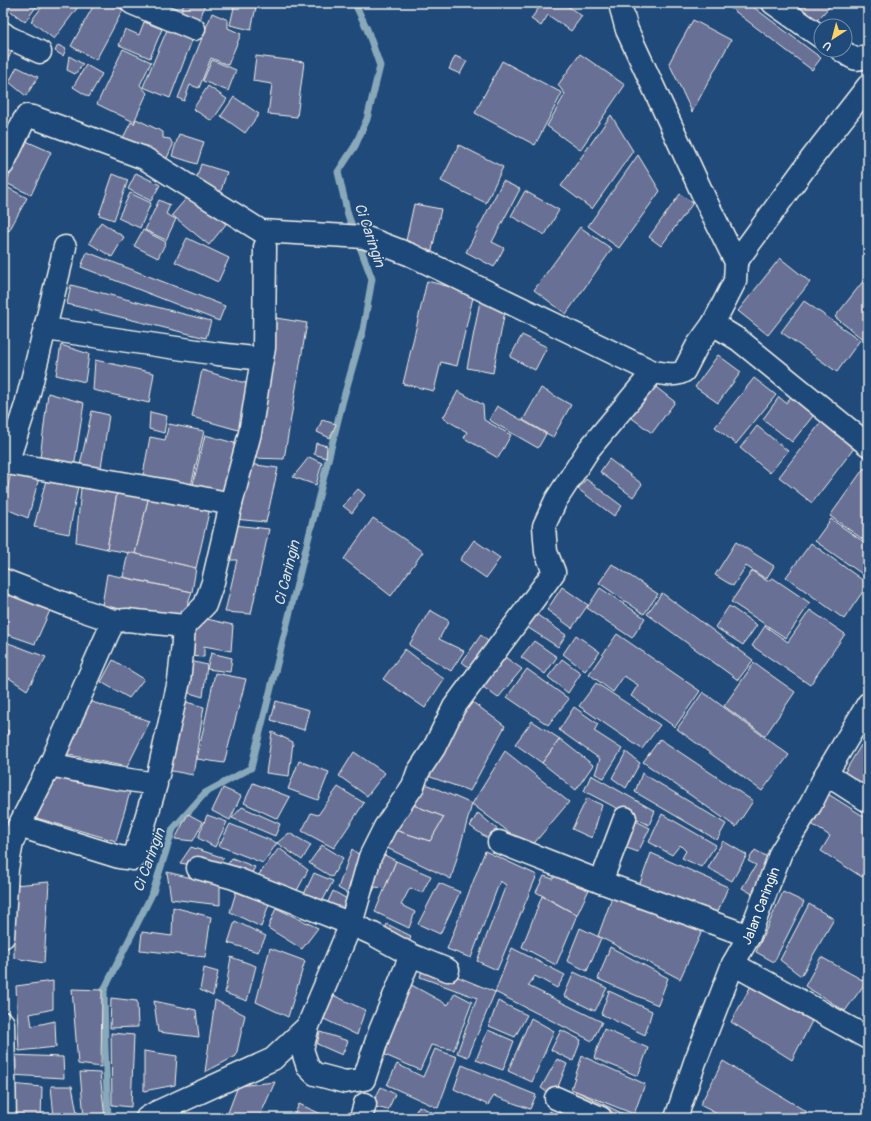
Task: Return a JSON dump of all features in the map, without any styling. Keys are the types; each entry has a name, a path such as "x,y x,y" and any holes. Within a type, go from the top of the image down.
{"street":[{"path":"132,3 194,29"},
{"path":"3,164 24,120 28,116 144,158 261,231 354,236 411,255 653,372 672,374 682,373 697,346 713,324 735,281 736,262 705,199 627,30 621,3"},
{"path":"773,3 813,31"},
{"path":"3,33 8,37 40,52"},
{"path":"853,58 856,60 862,59 868,55"},
{"path":"736,262 812,158 868,86"},
{"path":"65,247 46,329 26,405 5,470 168,491 231,504"},
{"path":"158,775 179,681 184,626 205,605 213,582 231,504 250,433 264,348 265,247"},
{"path":"713,324 739,340 868,445"},
{"path":"46,329 262,359"},
{"path":"411,955 380,1031 364,1079 345,1082 315,1074 308,1067 302,1049 308,1026 351,924 370,857 385,827 413,786 418,772 434,748 454,707 554,572 546,552 544,526 556,500 589,449 653,372"},
{"path":"3,580 73,607 114,620 184,626"},
{"path":"3,937 7,869 12,843 50,765 114,620"},
{"name":"Jalan Caringin","path":"678,1117 695,1062 733,964 749,936 781,852 811,804 826,774 868,704"},
{"path":"19,826 119,857 134,859 156,784 109,777 50,765"},
{"path":"826,774 868,801"},
{"path":"601,882 625,818"},
{"path":"499,842 601,882 749,936"},
{"path":"198,868 234,878 351,924 373,934 411,955 448,970"},
{"path":"733,964 868,1038"},
{"path":"3,1023 5,1118"},
{"path":"147,1118 273,1059 308,1026"},
{"path":"556,1098 601,1118"}],"building":[{"path":"3,3 39,3 25,22 3,5"},
{"path":"45,3 81,3 54,39 31,21"},
{"path":"95,3 111,3 123,10 96,60 71,46"},
{"path":"184,3 205,3 199,24 179,18"},
{"path":"235,3 256,7 251,30 230,25"},
{"path":"542,3 563,3 582,16 571,31 548,15 541,26 531,19"},
{"path":"724,3 748,3 813,52 813,58 821,58 812,70"},
{"path":"779,3 833,3 819,18 813,18 813,25 810,28"},
{"path":"212,13 228,20 228,28 241,34 228,65 211,58 199,88 190,85 184,101 178,98"},
{"path":"693,20 731,40 692,112 669,63"},
{"path":"144,22 162,29 150,58 119,45 125,29 139,35"},
{"path":"169,25 194,35 170,98 143,87"},
{"path":"58,45 66,49 63,56 55,51"},
{"path":"3,46 12,51 6,63 3,62"},
{"path":"123,49 151,62 140,85 147,93 134,122 97,104"},
{"path":"580,54 625,85 580,150 547,126 565,94 558,85"},
{"path":"69,56 83,64 75,74 67,70"},
{"path":"256,56 304,62 297,117 268,114 272,84 253,81"},
{"path":"455,56 467,61 460,74 449,69"},
{"path":"212,60 236,70 228,91 203,81"},
{"path":"502,61 562,93 535,145 475,113"},
{"path":"86,65 102,74 89,97 73,87"},
{"path":"17,67 38,77 26,96 9,82"},
{"path":"208,86 227,99 212,121 193,109"},
{"path":"234,97 259,114 245,133 221,116"},
{"path":"611,115 633,151 592,209 561,186"},
{"path":"136,119 163,132 163,138 170,139 173,145 166,160 120,144 131,122 134,124"},
{"path":"179,134 204,142 197,164 172,156"},
{"path":"26,141 51,152 31,195 6,183"},
{"path":"459,145 503,167 486,203 441,181"},
{"path":"638,155 660,191 619,248 588,226"},
{"path":"201,164 227,172 220,194 194,186"},
{"path":"136,173 160,185 151,201 128,189"},
{"path":"113,174 128,180 114,220 99,215"},
{"path":"503,181 520,189 492,242 504,248 494,267 466,252"},
{"path":"3,185 27,198 9,231 3,227"},
{"path":"525,191 559,210 545,235 511,216"},
{"path":"130,193 151,203 140,228 118,218"},
{"path":"190,194 226,224 209,245 172,215"},
{"path":"680,194 693,203 661,246 649,237"},
{"path":"159,200 170,205 166,214 176,219 166,240 145,230"},
{"path":"414,204 441,209 431,255 404,250"},
{"path":"101,222 124,237 112,257 89,243"},
{"path":"580,227 612,249 566,314 534,290"},
{"path":"143,230 166,242 158,258 134,246"},
{"path":"187,238 229,258 218,282 175,262"},
{"path":"87,252 225,306 219,321 81,267"},
{"path":"780,258 810,282 768,335 738,311"},
{"path":"868,275 868,337 865,341 835,317"},
{"path":"427,281 474,293 457,366 441,362 434,391 403,384"},
{"path":"71,285 211,321 206,338 67,304"},
{"path":"480,301 506,306 493,373 467,368"},
{"path":"804,301 860,340 837,372 781,332"},
{"path":"270,317 307,323 284,459 252,458"},
{"path":"522,335 547,347 535,370 510,357"},
{"path":"61,345 89,354 85,382 56,375"},
{"path":"718,355 741,372 718,403 695,387"},
{"path":"95,360 154,373 149,403 93,390"},
{"path":"202,370 255,386 242,431 192,417"},
{"path":"754,378 776,395 736,444 715,427"},
{"path":"652,384 675,402 652,433 629,416"},
{"path":"541,388 571,405 553,437 523,420"},
{"path":"458,391 483,405 484,420 511,435 498,458 464,438 467,432 443,418"},
{"path":"48,393 84,403 74,468 39,466"},
{"path":"794,393 817,411 792,442 763,419 779,397 786,403"},
{"path":"497,406 546,434 538,448 489,420"},
{"path":"92,411 109,415 101,468 80,465"},
{"path":"150,412 167,416 164,433 149,429"},
{"path":"322,420 336,424 330,438 317,432"},
{"path":"822,421 855,447 812,503 779,477"},
{"path":"169,424 204,431 190,490 142,480 150,437 165,440"},
{"path":"757,426 788,451 770,473 740,448"},
{"path":"205,435 238,444 226,492 193,484"},
{"path":"316,443 327,446 326,458 314,454"},
{"path":"309,457 322,463 316,485 293,477"},
{"path":"609,459 642,484 633,497 600,472"},
{"path":"249,464 278,468 266,522 234,519"},
{"path":"864,468 868,471 868,543 830,516"},
{"path":"11,471 39,478 28,518 4,508"},
{"path":"47,476 78,486 69,534 34,527"},
{"path":"586,479 622,506 614,516 578,489"},
{"path":"81,488 117,493 107,549 76,542"},
{"path":"358,489 365,495 352,513 343,506"},
{"path":"117,493 149,496 135,554 107,549"},
{"path":"149,496 210,508 196,568 135,554"},
{"path":"373,518 423,552 391,596 344,559"},
{"path":"831,519 868,545 868,578 815,541"},
{"path":"235,525 269,529 251,614 225,612 237,560 225,560"},
{"path":"474,540 500,558 486,578 460,560"},
{"path":"736,542 774,566 766,579 746,566 733,586 715,575"},
{"path":"811,543 868,584 844,619 786,577"},
{"path":"128,552 196,568 192,592 123,577"},
{"path":"612,564 658,594 644,614 599,583"},
{"path":"752,571 767,581 773,578 810,603 786,638 731,602"},
{"path":"107,574 192,592 182,622 102,605"},
{"path":"562,587 588,605 572,628 547,610"},
{"path":"600,588 645,618 632,638 587,608"},
{"path":"3,592 52,606 35,644 3,633"},
{"path":"662,593 753,660 738,680 647,614"},
{"path":"729,606 757,625 743,645 715,627"},
{"path":"430,610 449,621 439,639 464,651 451,671 409,645"},
{"path":"810,610 845,634 810,685 752,646 765,626 788,642"},
{"path":"536,614 566,635 558,647 527,627"},
{"path":"198,617 233,625 231,651 204,646 204,657 185,656"},
{"path":"617,634 700,691 675,727 631,696 638,685 624,676 613,692 589,674"},
{"path":"481,635 492,645 473,671 462,662"},
{"path":"576,635 600,652 585,671 563,654"},
{"path":"3,641 46,657 27,690 3,674"},
{"path":"534,641 557,657 545,674 521,657"},
{"path":"405,649 444,679 425,708 383,679"},
{"path":"211,653 232,658 230,672 207,669"},
{"path":"499,653 522,669 498,698 478,683"},
{"path":"562,659 581,673 568,693 548,677"},
{"path":"113,660 144,679 129,698 101,682"},
{"path":"186,660 207,665 203,697 183,691"},
{"path":"754,663 795,692 765,736 724,706"},
{"path":"527,669 569,699 548,725 507,697"},
{"path":"215,673 246,679 224,763 197,759"},
{"path":"596,683 660,725 642,749 579,706"},
{"path":"703,692 789,755 762,791 677,729"},
{"path":"467,698 505,726 470,791 422,774"},
{"path":"86,700 150,721 127,767 60,753"},
{"path":"179,700 204,707 193,775 167,770"},
{"path":"276,701 309,710 304,730 271,720"},
{"path":"574,707 598,724 594,731 622,749 604,778 595,774 600,759 559,730"},
{"path":"532,721 560,739 542,763 515,744"},
{"path":"3,727 9,731 3,748"},
{"path":"272,732 293,742 289,776 266,773"},
{"path":"560,739 593,765 576,790 542,763"},
{"path":"660,739 753,801 736,827 643,762"},
{"path":"861,745 868,749 868,797 840,780"},
{"path":"505,751 569,802 530,848 472,804"},
{"path":"354,752 385,773 367,796 339,776"},
{"path":"626,752 640,763 626,788 612,778"},
{"path":"299,761 329,772 318,800 288,789"},
{"path":"642,773 726,824 717,840 635,792"},
{"path":"52,774 130,792 116,841 33,817"},
{"path":"591,775 655,811 649,825 584,791"},
{"path":"421,782 472,804 451,879 381,845 392,829 430,841 444,817 408,803"},
{"path":"253,783 290,797 278,819 244,803"},
{"path":"338,787 364,803 334,848 302,831 311,813 318,815"},
{"path":"223,788 241,796 230,820 212,811"},
{"path":"828,794 868,819 868,867 862,877 821,851 830,836 810,823"},
{"path":"587,798 602,805 592,838 572,829"},
{"path":"408,803 444,817 430,841 392,829"},
{"path":"242,807 280,824 275,836 232,818"},
{"path":"478,813 498,830 491,841 470,826"},
{"path":"188,814 203,822 193,841 175,839"},
{"path":"662,814 716,845 701,867 682,858 686,851 680,845 672,855 649,842"},
{"path":"207,815 227,822 215,847 198,838"},
{"path":"632,819 650,828 638,852 621,846"},
{"path":"230,824 277,843 263,863 219,846"},
{"path":"289,833 311,845 302,860 277,843"},
{"path":"723,841 747,855 732,881 708,868"},
{"path":"322,845 343,858 332,877 309,863"},
{"path":"191,847 224,858 214,869 180,863"},
{"path":"279,848 308,870 293,898 254,881"},
{"path":"352,849 363,858 352,896 338,888"},
{"path":"755,850 776,862 756,896 742,888 756,865 748,861"},
{"path":"485,851 537,875 497,970 477,961 506,885 500,881 471,958 447,949"},
{"path":"379,852 396,861 385,888 375,887 368,902"},
{"path":"651,853 728,887 716,916 639,886"},
{"path":"232,858 255,867 248,880 223,871"},
{"path":"396,861 431,876 422,893 410,888 401,905 415,912 409,928 375,912"},
{"path":"167,872 220,885 220,905 171,899"},
{"path":"314,873 333,881 322,902 304,894"},
{"path":"556,874 592,883 577,915 536,892 544,876 553,879"},
{"path":"49,882 44,963 14,958 14,885"},
{"path":"439,883 460,892 440,934 418,924"},
{"path":"333,891 351,901 348,915 327,904"},
{"path":"236,892 269,904 261,927 230,912"},
{"path":"614,892 703,929 680,979 598,936"},
{"path":"783,892 804,902 774,962 756,952"},
{"path":"542,896 577,915 556,965 522,947"},
{"path":"809,904 834,919 801,976 780,960"},
{"path":"173,907 211,917 205,957 140,950 142,932 172,936"},
{"path":"276,908 318,928 302,949 268,928"},
{"path":"235,921 266,936 258,952 228,943"},
{"path":"387,924 411,936 409,943 384,932"},
{"path":"580,928 601,938 587,971 567,961"},
{"path":"610,947 668,978 658,1005 598,979"},
{"path":"270,948 305,961 288,1017 256,1002"},
{"path":"512,948 565,975 557,988 535,976 528,986 602,1022 592,1041 495,992"},
{"path":"231,957 256,966 247,1001 225,993"},
{"path":"821,957 866,982 845,1011 805,986"},
{"path":"424,963 495,992 468,1057 457,1053 477,998 420,977"},
{"path":"204,968 218,972 213,996 200,990"},
{"path":"574,972 607,988 595,1011 564,996"},
{"path":"53,981 53,1009 30,1014 32,1026 55,1021 56,1047 19,1051 16,986"},
{"path":"406,982 448,1005 455,993 472,1002 454,1050 431,1045 420,1070 385,1055"},
{"path":"752,984 812,1021 792,1060 731,1022"},
{"path":"72,989 102,990 101,1067 78,1064"},
{"path":"609,991 652,1011 645,1035 601,1014"},
{"path":"333,995 365,1010 357,1035 324,1019"},
{"path":"111,998 137,1001 138,1027 110,1028"},
{"path":"215,1000 245,1015 236,1056 205,1072"},
{"path":"154,1001 196,1010 199,1037 158,1032"},
{"path":"498,1001 527,1015 515,1037 489,1026"},
{"path":"531,1018 554,1031 532,1082 508,1071"},
{"path":"604,1029 648,1048 638,1076 594,1058"},
{"path":"488,1030 514,1041 503,1070 476,1060"},
{"path":"561,1030 581,1040 573,1061 551,1050"},
{"path":"320,1032 348,1041 342,1055 317,1044"},
{"path":"111,1033 134,1035 131,1107 112,1105"},
{"path":"435,1049 457,1057 438,1108 387,1085 397,1064 423,1077"},
{"path":"144,1051 177,1056 175,1085 144,1091"},
{"path":"10,1055 63,1057 64,1078 9,1075"},
{"path":"582,1056 645,1084 634,1114 571,1089"},
{"path":"557,1059 567,1064 554,1097 541,1088"},
{"path":"723,1061 807,1112 803,1118 725,1118 700,1105"},
{"path":"462,1065 536,1095 530,1109 494,1096 488,1105 454,1089"},
{"path":"80,1072 100,1073 105,1118 84,1118"},
{"path":"275,1082 259,1118 226,1118 238,1086"},
{"path":"11,1084 42,1087 41,1118 11,1118"},
{"path":"51,1086 72,1086 78,1118 54,1118"},
{"path":"381,1087 395,1094 388,1110 371,1106"},
{"path":"576,1091 632,1118 605,1118 570,1101"},
{"path":"299,1104 330,1118 293,1118"},
{"path":"419,1106 434,1113 431,1118 412,1118"},
{"path":"565,1110 575,1118 562,1118"},
{"path":"550,1111 561,1118 547,1118"}],"waterway":[{"name":"Ci Caringin","path":"108,1118 104,990 153,892 173,829 205,793 251,768 343,400 363,330 372,279 348,215 338,172 355,146 367,119 380,66 367,29 357,8 357,3"}]}
